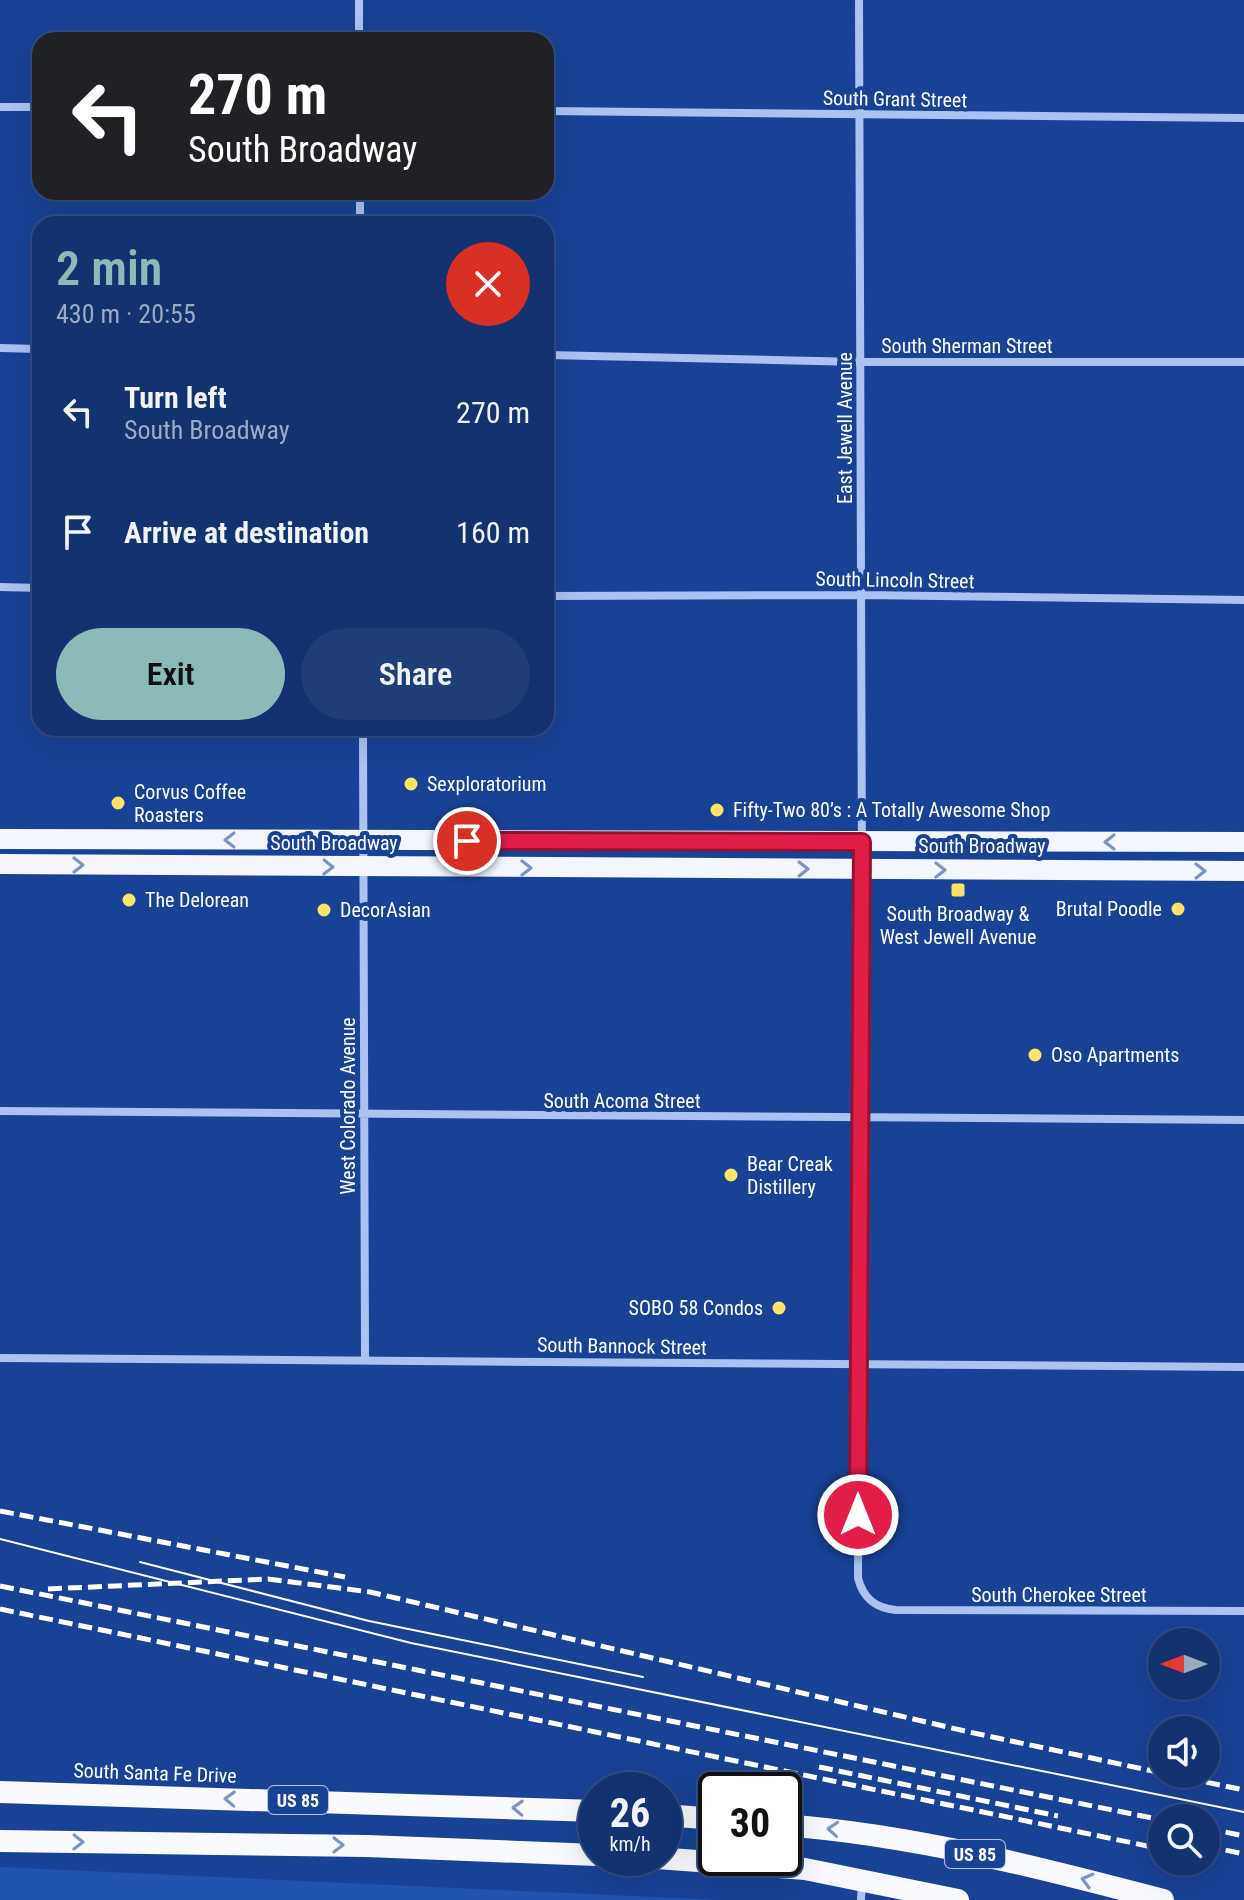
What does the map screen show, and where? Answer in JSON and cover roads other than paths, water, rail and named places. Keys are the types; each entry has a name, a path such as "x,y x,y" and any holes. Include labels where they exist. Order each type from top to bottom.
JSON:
{"highway":[{"name":"South Santa Fe Drive","path":"0,1792 578,1810"},
{"name":"US 85","path":"802,1826 864,1831 1033,1866 1163,1900"},
{"path":"0,1841 367,1846 578,1854"},
{"name":"US 85","path":"682,1860 805,1869 862,1890 958,1900"}],"main road":[{"name":"South Broadway","path":"0,839 364,854"},
{"name":"South Broadway","path":"862,856 1244,842"},
{"name":"South Broadway","path":"0,864 364,854 862,856 1244,871"}],"street":[{"path":"359,0 359,32"},
{"name":"East Jewell Avenue","path":"859,0 862,856 858,1578 861,1588 875,1605"},
{"path":"0,107 32,107"},
{"name":"South Grant Street","path":"554,111 1244,118"},
{"path":"0,348 32,349"},
{"name":"South Sherman Street","path":"554,355 860,362 1244,362"},
{"path":"0,587 32,588"},
{"name":"South Lincoln Street","path":"554,596 861,595 1244,600"},
{"name":"West Colorado Avenue","path":"363,736 365,1358"},
{"name":"South Acoma Street","path":"0,1111 1244,1120"},
{"name":"South Bannock Street","path":"0,1358 365,1358 859,1366 1244,1367"},
{"name":"South Cherokee Street","path":"875,1605 896,1610 1244,1611"}],"tram line":[{"path":"0,1539 411,1643 1244,1812"},
{"path":"140,1562 369,1621 643,1677"}],"railway":[{"path":"0,1511 345,1577"},
{"path":"48,1589 268,1579 370,1592 969,1732 1148,1770"},
{"path":"0,1586 1148,1817"},
{"path":"0,1609 1148,1846"},
{"path":"819,1767 1058,1816"},
{"path":"1220,1785 1244,1790"},
{"path":"1220,1831 1244,1836"},
{"path":"1220,1849 1244,1854"}],"place":[{"name":"Sexploratorium","path":"411,784"},
{"name":"Corvus Coffee Roasters","path":"118,803"},
{"name":"Fifty-Two 80’s : A Totally Awesome Shop","path":"717,810"},
{"name":"South Broadway & West Jewell Avenue","path":"958,890"},
{"name":"The Delorean","path":"129,900"},
{"name":"Brutal Poodle","path":"1178,909"},
{"name":"DecorAsian","path":"324,910"},
{"name":"Oso Apartments","path":"1035,1055"},
{"name":"Bear Creak Distillery","path":"731,1175"},
{"name":"SOBO 58 Condos","path":"779,1308"}]}
